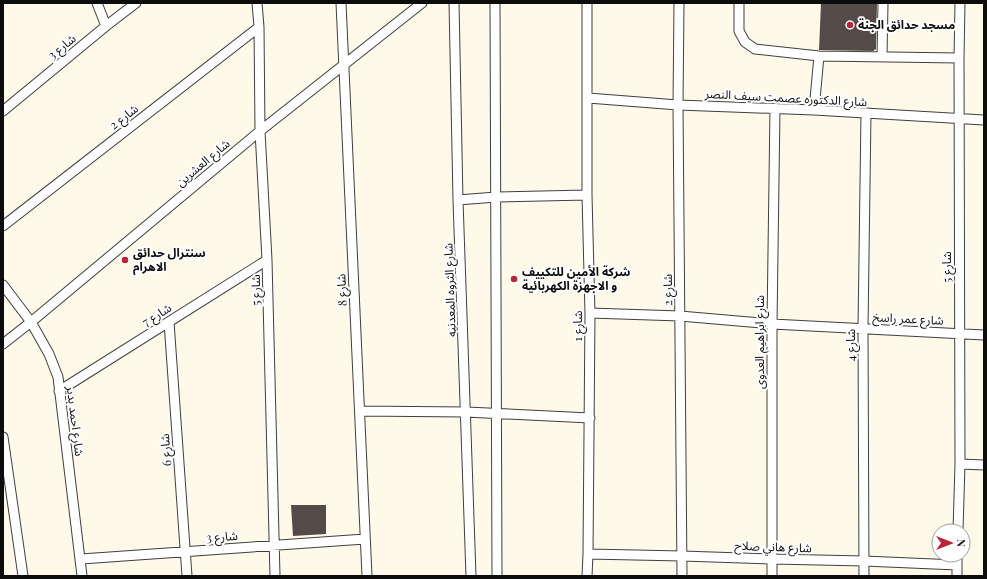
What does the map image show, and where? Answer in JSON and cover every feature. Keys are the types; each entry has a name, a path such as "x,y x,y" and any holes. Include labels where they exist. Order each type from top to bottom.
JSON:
{"street":[{"path":"97,3 106,26"},
{"name":"شارع 3","path":"3,111 136,3"},
{"name":"شارع 5","path":"257,3 259,27 260,131 267,260 273,546 275,576"},
{"name":"شارع 8","path":"341,3 367,576"},
{"name":"شارع العشرين","path":"3,344 260,131 422,3"},
{"name":"شارع الثروه المعدنيه","path":"454,3 458,200 471,576"},
{"path":"495,3 497,576"},
{"name":"شارع 1","path":"587,3 587,195 590,313 587,576"},
{"name":"شارع 2","path":"679,3 678,105 682,576"},
{"path":"739,3 739,31 745,42 754,49 819,56 959,58"},
{"path":"882,57 883,3"},
{"name":"شارع 5","path":"958,523 960,464 960,3"},
{"name":"شارع 2","path":"3,226 259,27"},
{"path":"814,110 819,56"},
{"name":"شارع الدكتوره عصمت سيف النصر","path":"588,98 678,105 775,108 984,120"},
{"name":"شارع ابراهيم العدوى","path":"772,576 772,324 775,108"},
{"name":"شارع 4","path":"864,576 863,328 866,113"},
{"path":"458,200 496,197 587,195"},
{"name":"شارع 7","path":"59,391 267,260"},
{"name":"شارع احمد بدير","path":"3,285 31,322 54,365 58,377 82,576"},
{"name":"شارع عمر راسخ","path":"590,313 680,316 772,324 984,335"},
{"name":"شارع 6","path":"169,322 188,576"},
{"path":"360,412 466,412 590,418"},
{"path":"3,437 23,576"},
{"path":"960,464 984,465"},
{"name":"شارع 3","path":"81,559 365,539"},
{"name":"شارع هاني صلاح","path":"588,554 864,561 957,565"},
{"path":"957,565 957,576"}],"building":[{"name":"مسجد حدائق الجنة","path":"821,3 877,3 876,49 873,51 819,50"},
{"path":"291,505 326,505 326,534 293,536"}],"place":[{"name":"مسجد حدائق الجنة","path":"850,25"},
{"name":"سنترال حدائق الاهرام","path":"125,260"},
{"name":"شركة الأمين للتكييف و الاجهزة الكهربائية","path":"514,279"}]}
